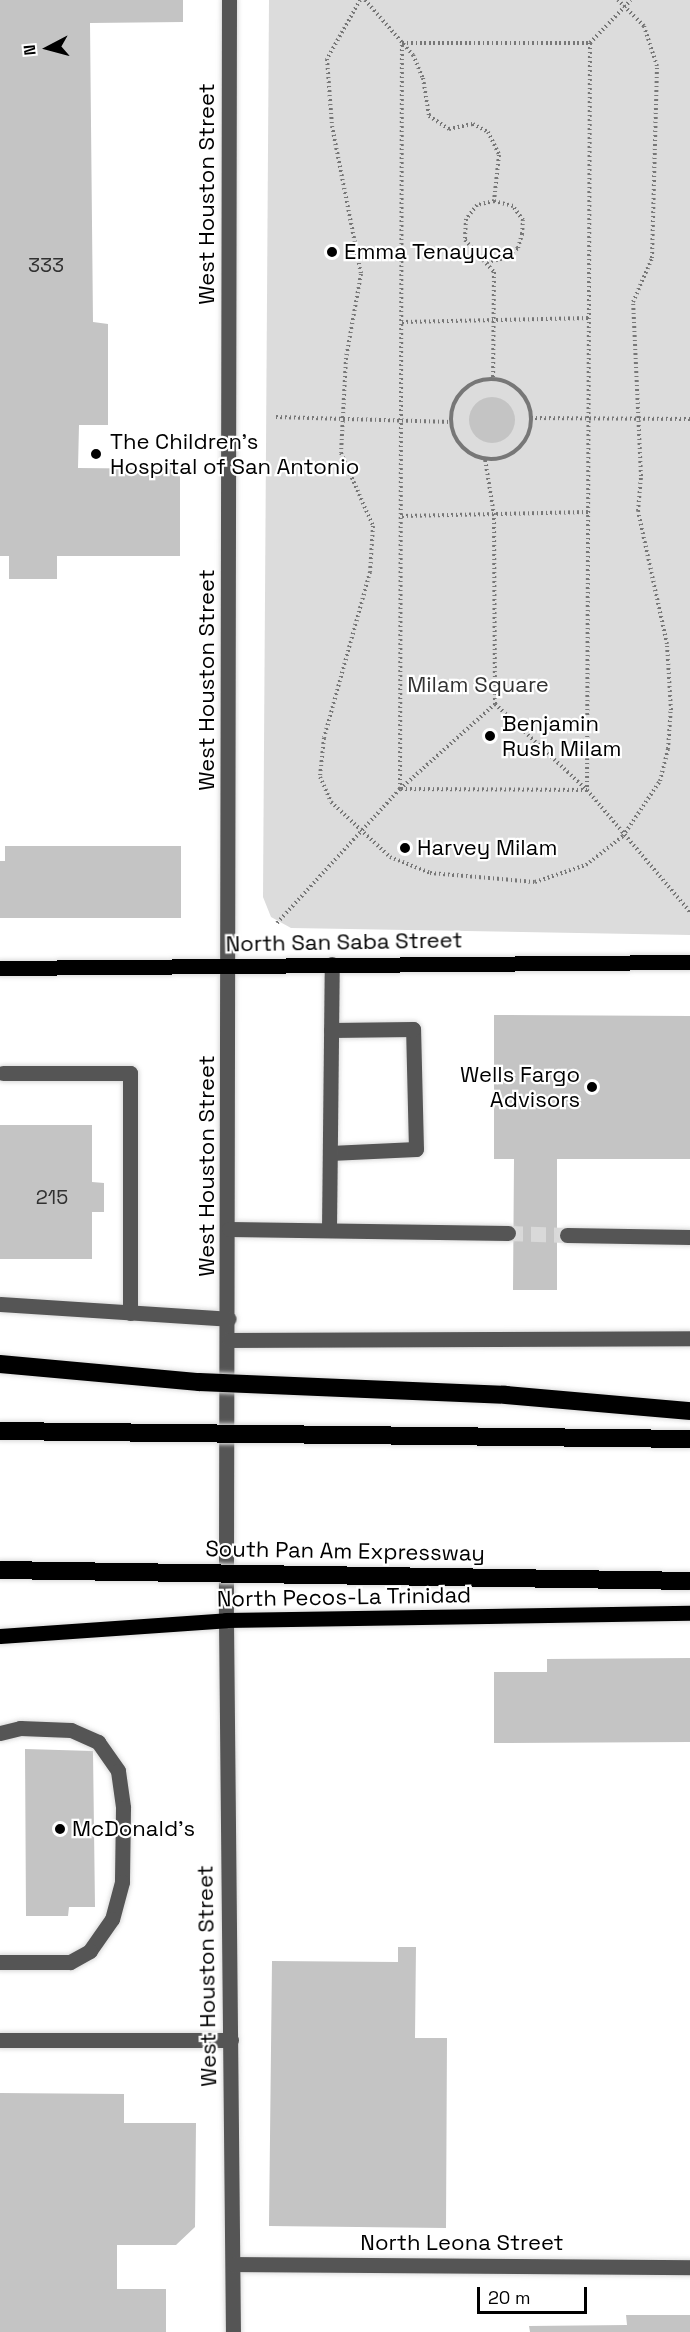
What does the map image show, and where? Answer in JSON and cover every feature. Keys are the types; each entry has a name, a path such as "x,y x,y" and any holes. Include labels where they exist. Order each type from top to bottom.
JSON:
{"highway":[{"path":"0,1364 199,1382 506,1395 690,1411"},
{"path":"0,1431 690,1439"},
{"name":"South Pan Am Expressway","path":"0,1570 690,1581"}],"main road":[{"name":"North San Saba Street","path":"0,968 690,962"},
{"name":"North Pecos-La Trinidad","path":"0,1636 226,1620 690,1613"}],"street":[{"name":"West Houston Street","path":"229,0 231,967 226,1620 232,2332"},
{"path":"329,1230 332,964"},
{"path":"330,1153 416,1149 413,1029 331,1030"},
{"path":"3,1073 130,1073 130,1313"},
{"path":"229,1229 508,1233"},
{"path":"567,1235 690,1237"},
{"path":"0,1304 229,1319"},
{"path":"229,1340 690,1338"},
{"path":"0,1733 20,1728 71,1730 98,1742 118,1771 123,1808 122,1882 112,1919 90,1951 70,1962 0,1962"},
{"path":"0,2040 231,2040"},
{"name":"North Leona Street","path":"233,2264 690,2266"}],"path":[{"path":"360,0 327,59 332,126 361,274 340,419 341,453 373,526 370,572 324,738 320,777 331,802 359,832 390,857 430,873 535,882 586,865 623,836 660,781 671,710 667,644 638,512 640,476 635,416 633,302 652,258 657,66 645,26 618,0"},
{"path":"365,0 402,43 423,78 429,116 449,129 473,124 488,132 499,155 494,201"},
{"path":"587,790 590,43 631,0"},
{"path":"402,43 590,43"},
{"path":"400,789 402,43"},
{"path":"487,262 506,258 518,248 523,220 513,206 494,201 477,205 466,219 465,240 494,272 493,380"},
{"path":"402,322 590,318"},
{"path":"493,380 516,388 531,418 522,446 499,459 485,459 460,444 452,422 461,394 471,384 493,380"},
{"path":"531,418 635,416 690,418"},
{"path":"276,417 452,422"},
{"path":"485,459 494,515 495,704 587,790 623,836 690,912"},
{"path":"402,516 588,512"},
{"path":"278,923 400,789 495,704"},
{"path":"400,789 587,790"}],"green space":[{"name":"Milam Square","path":"269,0 690,0 690,935 291,928 271,917 263,897"}],"building":[{"path":"0,0 183,0 183,22 90,23 93,322 108,324 108,425 79,425 78,468 180,469 180,556 57,556 57,579 9,579 9,556 0,556"},
{"path":"492,397 508,404 515,420 508,436 492,443 476,436 469,420 476,404"},
{"path":"5,846 181,846 181,918 0,918 0,861 5,861"},
{"name":"Wells Fargo Advisors","path":"494,1015 690,1016 690,1159 557,1159 557,1290 513,1290 514,1159 494,1159"},
{"path":"0,1125 92,1125 92,1182 104,1183 104,1212 92,1212 92,1259 0,1259"},
{"path":"690,1658 690,1742 494,1743 494,1672 547,1672 547,1659"},
{"name":"McDonald's","path":"25,1749 93,1751 95,1907 69,1907 68,1916 26,1916"},
{"path":"398,1947 416,1947 415,2038 447,2038 446,2228 269,2226 272,1961 398,1962"},
{"path":"0,2093 124,2094 124,2123 196,2123 195,2227 176,2245 117,2245 117,2289 166,2289 166,2332 0,2332"},
{"path":"626,2315 690,2315 690,2332 530,2332 529,2326 627,2325"}],"tunnel":[{"path":"508,1233 567,1235"}],"place":[{"name":"Emma Tenayuca","path":"332,252"},
{"name":"The Children's Hospital of San Antonio","path":"96,454"},
{"name":"Benjamin Rush Milam","path":"490,736"},
{"name":"Harvey Milam","path":"405,848"},
{"name":"Wells Fargo Advisors","path":"592,1087"},
{"name":"McDonald's","path":"60,1829"}]}
